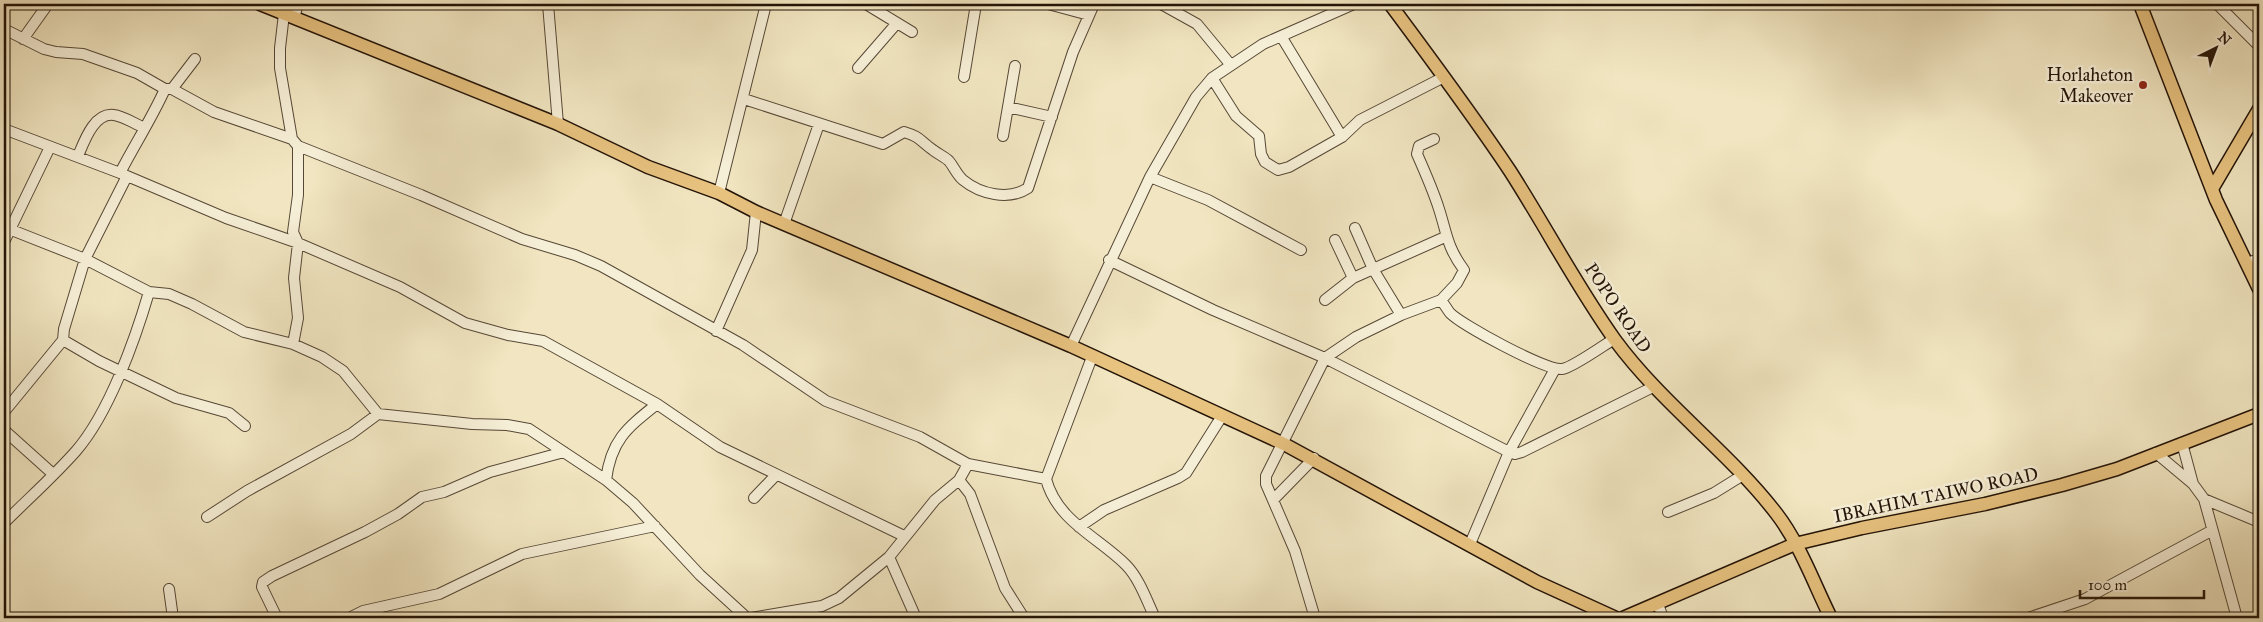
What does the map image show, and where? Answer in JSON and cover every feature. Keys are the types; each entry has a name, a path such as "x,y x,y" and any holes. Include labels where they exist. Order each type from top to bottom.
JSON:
{"main road":[{"path":"260,4 558,124 648,167 720,193 756,212 1070,346 1314,458 1560,593 1616,618"},
{"name":"POPO ROAD","path":"1390,4 1444,77 1510,172 1614,338 1653,386 1742,475 1778,515 1795,544 1831,618"},
{"path":"2140,4 2212,189 2259,289"},
{"path":"2212,189 2259,109"},
{"name":"IBRAHIM TAIWO ROAD","path":"1623,618 1795,544 2062,486 2117,469 2259,414"}],"street":[{"path":"23,39 48,4"},
{"path":"293,344 298,318 294,278 298,243 294,232 298,195 295,143 280,68 280,48 289,16 298,4"},
{"path":"548,4 558,124"},
{"path":"720,193 766,4"},
{"path":"866,4 912,32"},
{"path":"964,77 976,4"},
{"path":"1048,4 1089,15"},
{"path":"744,98 883,144 904,132 922,138 931,149 948,160 961,178 973,187 989,192 1012,195 1028,188 1073,52 1094,4"},
{"path":"1162,4 1197,24 1230,64"},
{"path":"1070,346 1109,260 1150,177 1196,97 1212,78 1230,64 1281,36 1354,4"},
{"path":"2218,4 2259,46"},
{"path":"858,68 897,23"},
{"path":"4,29 50,51 82,54 137,73 214,112 295,143 522,239 575,255 601,266 743,345 826,401 920,436 968,464 1046,479"},
{"path":"1281,36 1342,137"},
{"path":"4,412 63,340 64,329 85,259 143,127 151,120 169,89 195,59"},
{"path":"1004,136 1015,66"},
{"path":"1212,78 1236,116 1259,136 1261,154 1265,162 1278,170 1289,168 1342,137 1360,120 1444,77"},
{"path":"1008,107 1052,117"},
{"path":"78,156 92,126 103,117 114,115 143,127"},
{"path":"784,224 819,124"},
{"path":"4,129 123,174 226,218 298,243 400,287 465,323 508,335 543,341 657,404 720,447 904,536"},
{"path":"1315,618 1295,550 1266,484 1266,476 1284,444 1325,358 1356,337 1401,315 1441,300 1456,283 1464,270 1455,258 1445,237 1438,205 1417,154 1419,146 1434,139"},
{"path":"4,242 7,229 50,147"},
{"path":"1150,177 1208,200 1301,250"},
{"path":"716,331 752,250 756,212"},
{"path":"1355,228 1373,269 1401,315"},
{"path":"7,229 85,259 149,292 169,294 184,300 252,335 293,344 322,357 343,371 358,386 378,414"},
{"path":"1325,300 1353,278 1445,237"},
{"path":"1335,240 1353,278"},
{"path":"2248,267 2254,260 2259,259"},
{"path":"1109,260 1213,310 1325,358 1515,454 1653,386"},
{"path":"4,523 77,450 90,432 128,357 149,292"},
{"path":"1441,300 1450,313 1469,326 1538,363 1555,368 1565,368 1614,338"},
{"path":"63,340 120,371 176,398 229,413 245,426"},
{"path":"1092,357 1046,479 1049,491 1059,506 1079,526 1126,565 1142,591 1155,618"},
{"path":"1470,544 1509,452 1555,368"},
{"path":"606,480 608,463 616,442 627,428 657,404"},
{"path":"207,517 247,491 351,434 378,414 472,424 507,425 529,429 606,480 633,503 700,575 747,618"},
{"path":"1079,526 1104,510 1178,478 1186,472 1222,416"},
{"path":"4,430 54,474"},
{"path":"2182,443 2193,484"},
{"path":"277,618 262,587 263,582 272,576 365,532 422,497 444,492 490,472 564,452"},
{"path":"2156,453 2193,484 2204,499 2211,531 2237,618"},
{"path":"1274,499 1314,458"},
{"path":"751,618 822,606 839,598 890,557 904,536 935,500 959,480 968,464"},
{"path":"754,498 776,475"},
{"path":"1668,512 1714,493 1742,475"},
{"path":"959,480 970,494 1005,588 1024,618"},
{"path":"2204,499 2259,522"},
{"path":"349,618 362,611 439,594 522,554 655,526"},
{"path":"2028,618 2085,600 2211,531"},
{"path":"890,557 916,618"},
{"path":"169,590 173,618"},
{"path":"1658,604 1663,618"}],"place":[{"name":"Horlaheton Makeover","path":"2143,85"}]}
